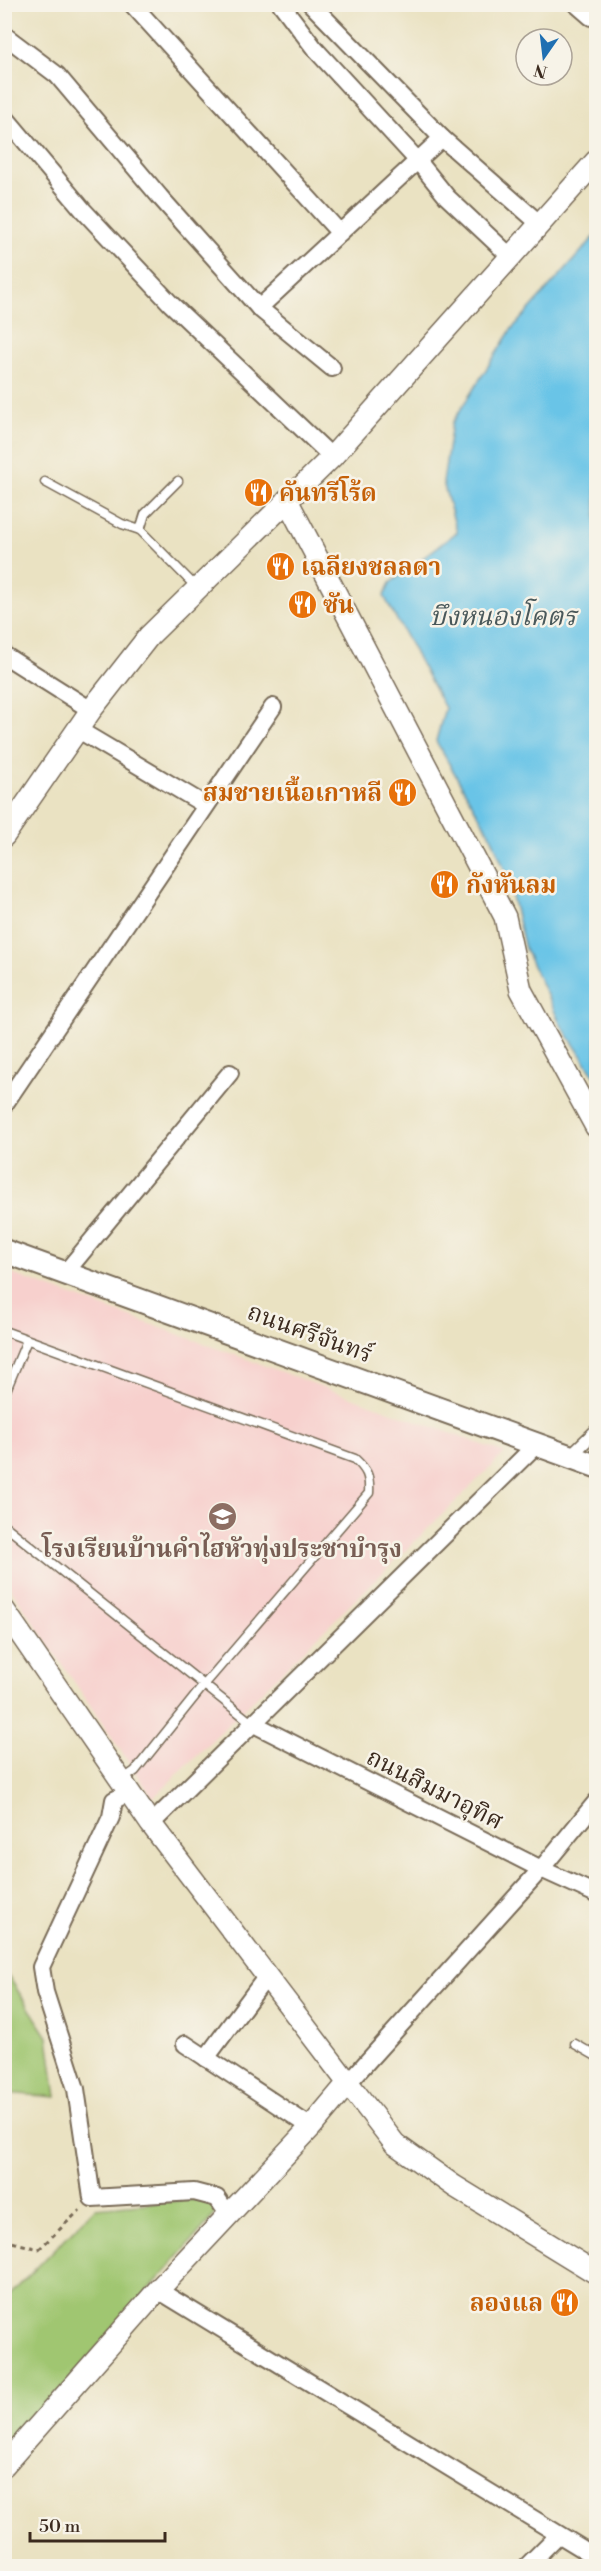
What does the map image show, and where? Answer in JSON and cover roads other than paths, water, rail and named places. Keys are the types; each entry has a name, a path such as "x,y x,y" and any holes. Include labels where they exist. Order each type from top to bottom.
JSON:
{"main road":[{"name":"ถนนศรีจันทร์","path":"4,1251 597,1466"}],"street":[{"path":"132,4 339,232"},
{"path":"282,4 315,49 418,161 447,197 512,258"},
{"path":"310,4 338,36 442,138 541,225"},
{"path":"576,4 591,17"},
{"path":"4,35 57,75 160,197 259,308 332,368"},
{"path":"4,116 83,210 171,304 332,457"},
{"path":"259,308 442,138"},
{"path":"4,836 11,815 149,636 332,457 597,161"},
{"path":"287,500 505,917 521,990 597,1127"},
{"path":"4,655 91,710"},
{"path":"4,1105 273,707"},
{"path":"77,729 205,805"},
{"path":"65,1273 230,1073"},
{"path":"570,1456 597,1431"},
{"path":"151,1824 537,1444"},
{"path":"4,1610 151,1824 394,2144 454,2186 597,2273"},
{"name":"ถนนสิมมาอุทิศ","path":"254,1724 540,1869 597,1894"},
{"path":"125,1787 114,1800 111,1817 41,1967 45,1992 76,2089 92,2198 194,2192 217,2198 228,2214"},
{"path":"4,2465 158,2290 311,2127 597,1802"},
{"path":"207,2058 267,1977"},
{"path":"185,2044 311,2127"},
{"path":"158,2290 597,2557"},
{"path":"527,2566 558,2535"}],"lane":[{"path":"140,530 145,514 178,481"},
{"path":"45,482 122,524 140,530 198,588"},
{"path":"4,1331 355,1460 366,1470 370,1479 369,1493 204,1685 135,1771 125,1787"},
{"path":"4,1395 27,1340"},
{"path":"4,1525 254,1724"},
{"path":"575,2044 597,2056"}],"water":[{"name":"บึงหนองโคตร","path":"596,235 596,1078 561,1025 525,949 507,876 492,838 436,741 445,708 384,596 390,583 457,532 443,482 452,423 511,330"}],"place":[{"name":"คันทรีโร้ด","path":"258,493"},
{"name":"เฉลียงชลลดา","path":"280,567"},
{"name":"ซัน","path":"302,605"},
{"name":"สมชายเนื้อเกาหลี","path":"403,793"},
{"name":"กังหันลม","path":"445,885"},
{"name":"โรงเรียนบ้านคำไฮหัวทุ่งประชาบำรุง","path":"222,1516"},
{"name":"ลองแล","path":"564,2303"}]}
